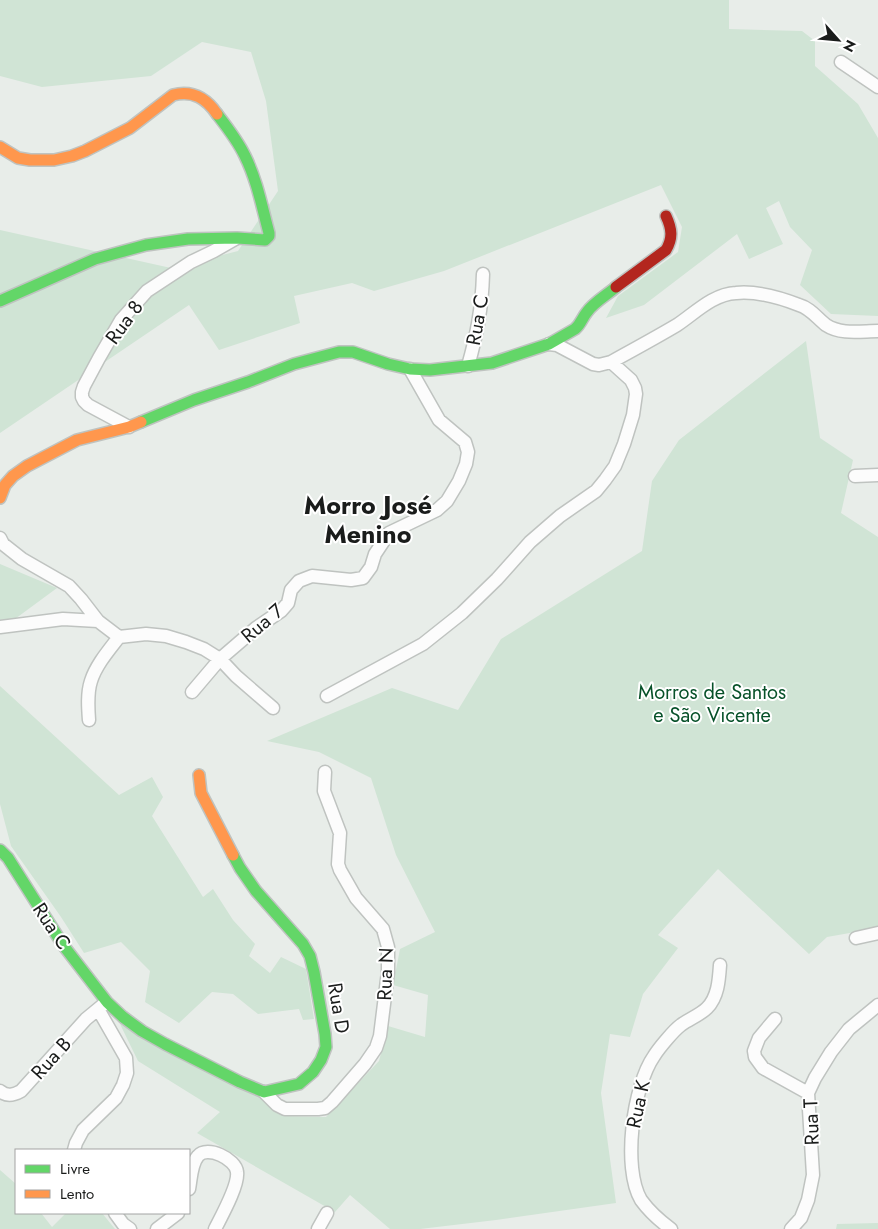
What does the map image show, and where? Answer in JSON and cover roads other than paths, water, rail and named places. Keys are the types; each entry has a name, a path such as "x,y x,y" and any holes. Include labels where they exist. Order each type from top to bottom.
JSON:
{"street":[{"path":"841,62 878,87"},
{"path":"0,147 18,158 30,160 54,160 72,156 86,151 130,128 173,95 196,95 210,104 245,155 256,184 270,234 265,240 237,238 172,241 146,245 95,259 0,301"},
{"path":"0,498 4,485 12,476 77,440 129,427 194,400 294,364 339,352 353,352 388,364 410,369 430,370 492,363 549,344 579,326 594,304 666,250 672,235 666,216"},
{"name":"Rua 8","path":"129,427 88,405 82,397 84,386 99,358 121,320 146,291 191,262 237,238"},
{"name":"Rua C","path":"468,366 481,313 483,274"},
{"path":"549,344 557,345 593,364 599,365 611,362 677,324 718,297 736,292 764,294 796,303 803,306 828,326 837,330 845,332 878,331"},
{"path":"327,696 423,644 462,613 498,578 530,542 560,516 596,491 615,466 634,415 636,388 631,380 611,362"},
{"name":"Rua 7","path":"192,692 220,659 256,628 282,611 288,603 291,590 299,582 312,576 351,580 363,578 371,567 375,554 389,533 437,510 447,501 459,481 466,464 468,448 461,437 439,420 410,369"},
{"path":"855,476 878,475"},
{"path":"0,538 3,544 22,559 69,586 98,621 118,637 146,634 166,636 204,649 220,659 236,676 273,708"},
{"path":"0,627 63,619 98,621"},
{"path":"89,720 88,696 91,680 118,637"},
{"name":"Rua N","path":"264,1092 276,1105 285,1109 325,1108 366,1064 376,1048 380,1036 388,972 388,947 383,930 356,898 340,870 338,864 340,833 324,791 325,772"},
{"name":"Rua D","path":"199,776 201,793 240,868 256,891 303,944 310,956 314,972 325,1034 326,1047 321,1060 313,1072 299,1084 264,1092"},
{"name":"Rua C","path":"0,850 8,858 102,1005"},
{"path":"856,938 878,933"},
{"name":"Rua K","path":"671,1229 658,1219 641,1199 632,1174 631,1140 637,1096 644,1072 654,1056 680,1026 707,1008 714,998 719,984 720,965"},
{"path":"102,1005 142,1031 240,1082 264,1092"},
{"path":"74,1149 83,1130 116,1098 123,1086 127,1073 126,1058 102,1005"},
{"name":"Rua B","path":"0,1091 7,1095 14,1095 21,1091 86,1019 102,1005"},
{"name":"Rua T","path":"791,1229 801,1218 808,1200 813,1175 808,1093 831,1052 849,1029 878,1005"},
{"path":"775,1019 758,1038 754,1051 755,1058 763,1068 808,1093"},
{"path":"190,1184 194,1163 198,1155 204,1152 212,1152 228,1159 234,1164 237,1170 237,1178 215,1229"},
{"path":"318,1229 327,1213"},
{"path":"115,1214 130,1229"},
{"path":"157,1229 177,1214"}],"district":[{"name":"Morro José Menino","path":"368,520"}],"park label":[{"name":"Morros de Santos e São Vicente","path":"712,704"}]}
